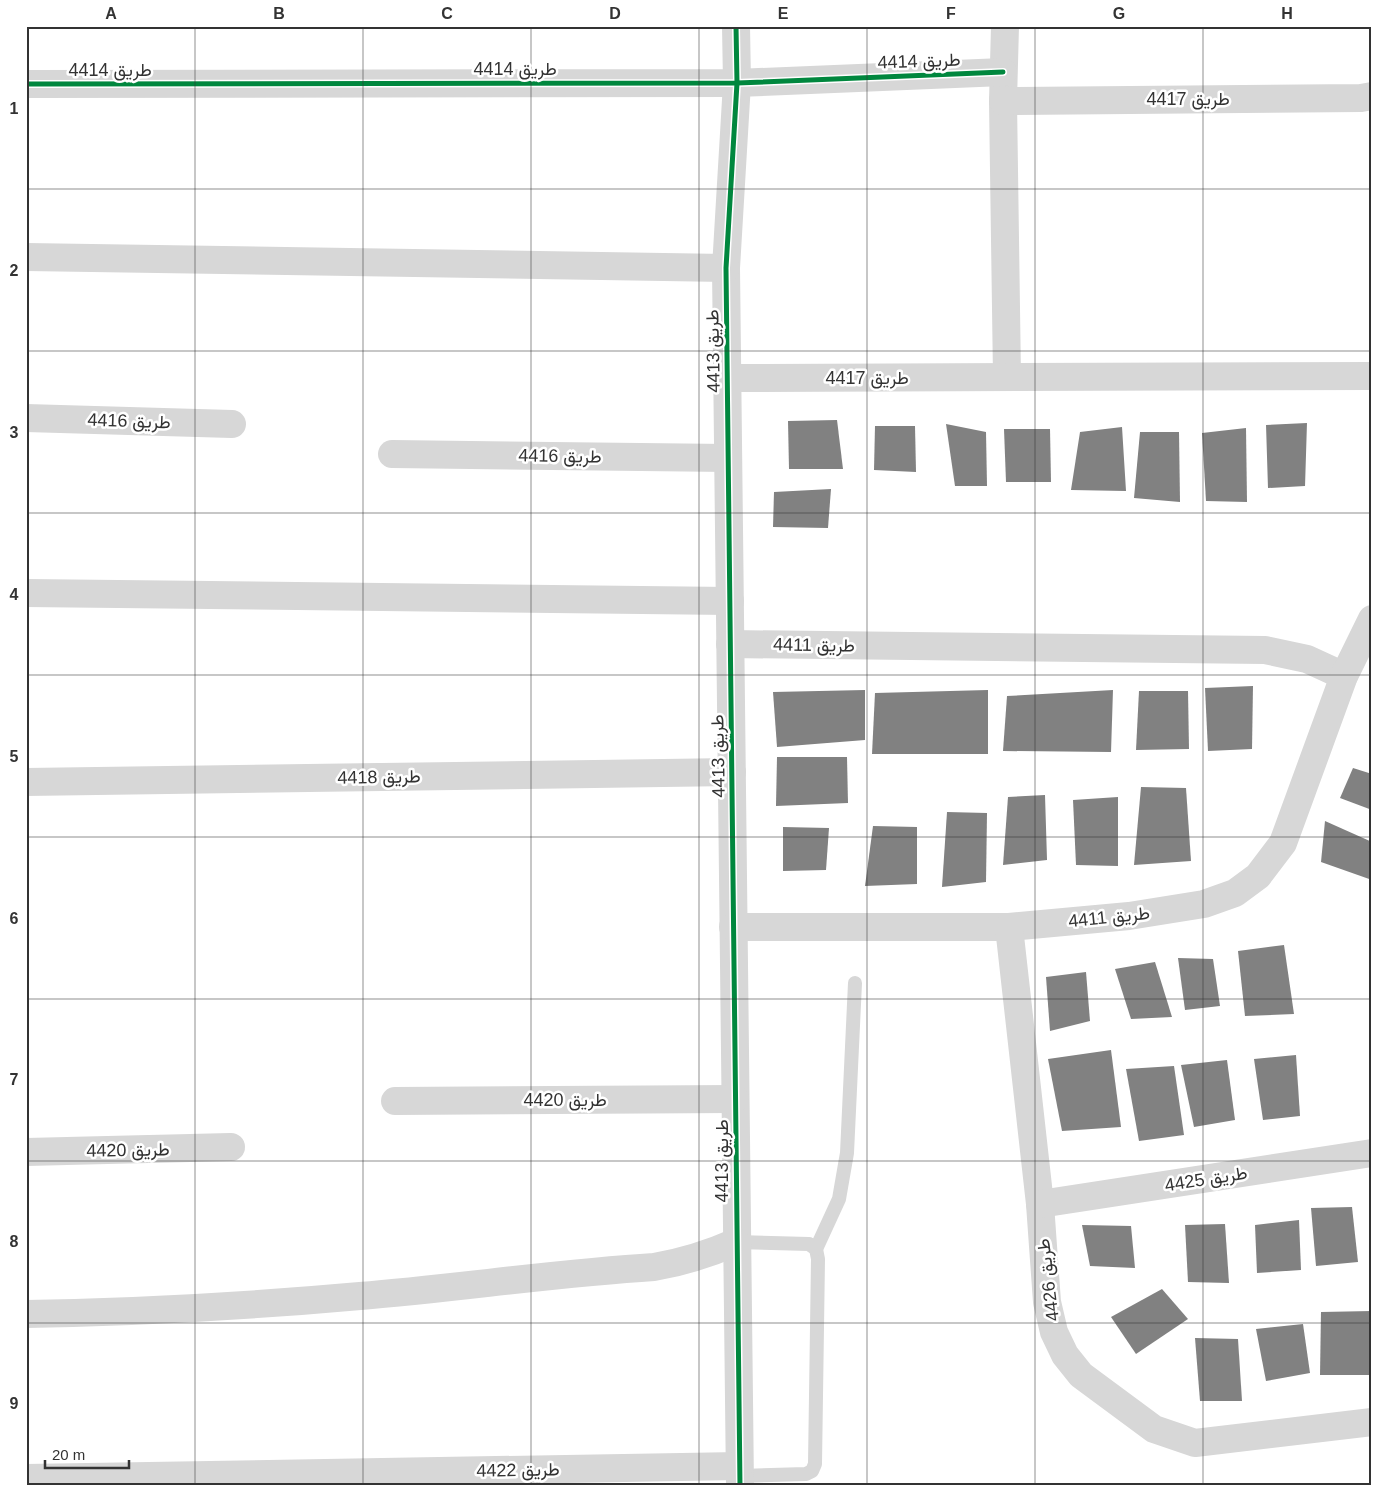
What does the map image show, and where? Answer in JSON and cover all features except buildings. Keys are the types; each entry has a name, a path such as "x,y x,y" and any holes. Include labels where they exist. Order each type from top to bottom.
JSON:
{"street":[{"name":"طريق 4413","path":"736,26 736,83 726,268 739,1476"},
{"path":"1005,26 1003,100 1007,377"},
{"name":"طريق 4414","path":"26,84 736,83 1003,72"},
{"name":"طريق 4417","path":"1003,100 1361,98 1372,96"},
{"path":"26,256 726,268"},
{"name":"طريق 4417","path":"727,378 1372,376"},
{"name":"طريق 4416","path":"26,418 232,424"},
{"name":"طريق 4416","path":"392,454 728,458"},
{"path":"26,594 730,602"},
{"name":"طريق 4411","path":"733,926 1009,927 1129,916 1204,904 1235,893 1258,876 1283,843 1344,676 1372,619"},
{"name":"طريق 4411","path":"730,644 1265,650 1307,659 1344,676"},
{"name":"طريق 4418","path":"26,782 732,772"},
{"name":"طريق 4426","path":"1009,927 1040,1204 1047,1302 1054,1332 1065,1355 1081,1374 1154,1429 1196,1443 1372,1422"},
{"name":"طريق 4420","path":"395,1101 735,1099"},
{"name":"طريق 4420","path":"26,1152 231,1147"},
{"name":"طريق 4425","path":"1040,1204 1372,1153"},
{"path":"26,1314 229,1307 654,1267 682,1262 709,1254 736,1242"},
{"name":"طريق 4422","path":"26,1478 739,1476"}],"lane":[{"path":"739,1476 806,1474 812,1471 815,1464 818,1259 816,1249 838,1199 847,1152 855,983"},
{"path":"736,1242 809,1244 816,1249"}],"cycle path":[{"path":"736,26 737,83 726,268 740,1486"},
{"path":"26,84 737,83 1003,72"}]}
